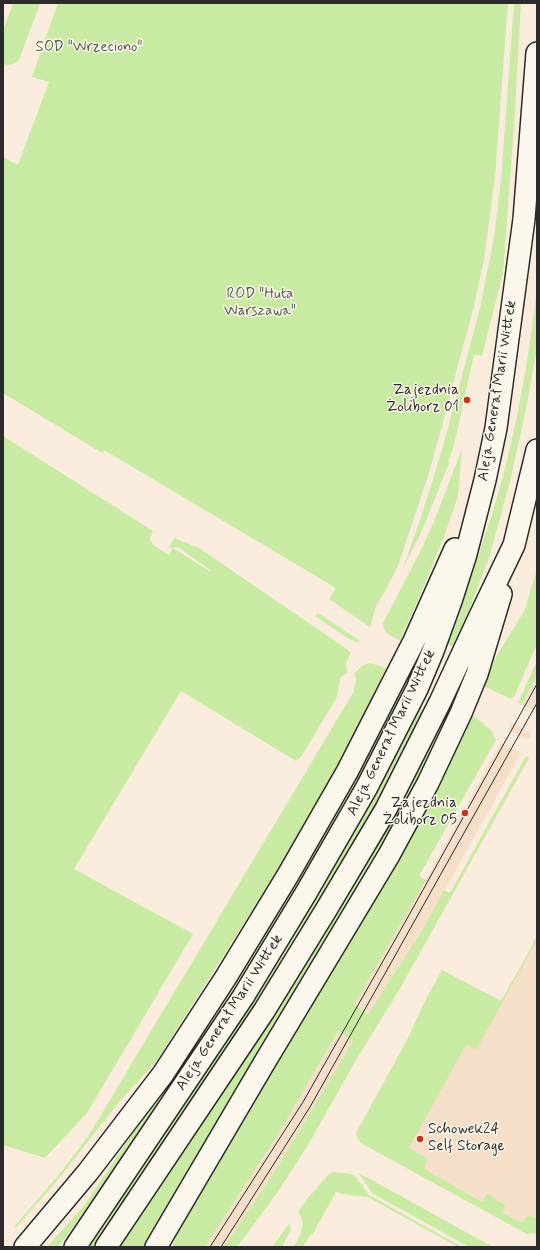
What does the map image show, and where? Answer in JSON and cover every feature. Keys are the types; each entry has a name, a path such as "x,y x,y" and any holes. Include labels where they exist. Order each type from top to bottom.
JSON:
{"main road":[{"name":"Aleja Generał Marii Wittek","path":"77,1244 255,977 306,893 367,787 417,689 433,651 466,554 485,480 496,428 524,219 537,53"},
{"name":"Aleja Generał Marii Wittek","path":"106,1247 264,1011 386,809 440,702 514,546 537,450"},
{"path":"25,1247 88,1172 163,1074 226,977 288,875 347,772 414,641 485,480"},
{"path":"156,1247 389,855 428,783 461,713 477,674 514,546"}],"shaded area":[{"path":"537,675 537,711 519,704 523,703"},
{"path":"512,722 532,734 528,740 508,729"},
{"path":"501,743 521,753 423,929 368,1014 353,1005 426,880"},
{"path":"537,935 537,1235 373,1148 445,972 501,1001"},
{"path":"338,1031 353,1041 276,1169 224,1247 205,1247 281,1130"}],"green space":[{"path":"13,3 40,3 19,60 15,63 5,65 3,64 3,31"},
{"name":"ROD \"Huta Warszawa\"","path":"58,3 508,3 495,177 484,260 474,306 430,470 398,566 376,606 370,627 329,599 336,588 104,450 102,453 3,393 3,157 18,165 49,82 32,77"},
{"path":"514,3 521,3 514,127 503,273 482,356 474,354 449,463 421,533 398,578 421,517 442,450 480,308 494,237 501,180"},
{"path":"537,287 537,347 526,409 510,482 489,558 455,647 447,644 485,537 510,449 524,380"},
{"path":"3,436 153,531 150,538 153,545 169,555 173,548 169,548 174,538 199,548 351,652 346,663 347,673 341,677 336,699 302,755 296,761 181,691 74,869 193,934 87,1113 45,1158 3,1145","holes":["178,547 210,570 211,572 173,548"]},
{"path":"462,449 458,496 444,537 400,640 391,636 384,630 383,623 433,524"},
{"path":"537,568 537,644 514,697 509,698 481,685 496,657 525,610"},
{"path":"318,613 360,641 357,642 349,639 315,616"},
{"path":"537,661 537,675 523,703 518,703"},
{"path":"370,663 386,668 338,766 282,863 156,1062 119,1102 61,1176 16,1228 15,1226 62,1171 89,1135 353,693 356,680 354,674 363,665"},
{"path":"396,696 402,699 360,778 293,895 217,1019 101,1189 58,1247 47,1247 84,1206 182,1063"},
{"path":"419,708 426,711 396,771 343,863 275,975 204,1085 93,1247 86,1247 394,757"},
{"path":"470,713 491,730 496,740 419,876 426,880 354,1005 368,1014 423,929 444,890 450,893 526,756 529,758 398,992 356,1060 308,1145 279,1190 237,1247 224,1247 276,1169 353,1041 338,1031 281,1130 205,1247 172,1247 188,1209"},
{"path":"443,721 447,722 424,770 380,850 231,1098 145,1247 120,1247 269,1023 373,847"},
{"path":"537,935 537,940 477,1048 475,1049 466,1045 409,1148 428,1159 424,1169 482,1202 488,1194 505,1205 503,1213 522,1223 528,1215 536,1218 537,1235 533,1233 527,1234 366,1146 359,1141 356,1133 406,1042 426,999 442,970 501,1001"},
{"path":"330,1173 351,1174 357,1178 369,1195 462,1247 458,1247 368,1197 336,1192 312,1235 311,1234 303,1247 294,1247 302,1230 301,1216 298,1212 308,1198"},
{"path":"359,1173 493,1247 469,1247 372,1193"},
{"path":"289,1224 291,1229 282,1247 272,1247"}],"tram line":[{"path":"210,1247 303,1102 408,917 537,684"},
{"path":"221,1247 310,1107 537,703"}],"place":[{"name":"Zajezdnia Żoliborz 01","path":"467,400"},
{"name":"Zajezdnia Żoliborz 05","path":"465,813"},
{"name":"Schowek24 Self Storage","path":"420,1139"}],"park label":[{"name":"SOD \"Wrzeciono\"","path":"89,48"}]}
